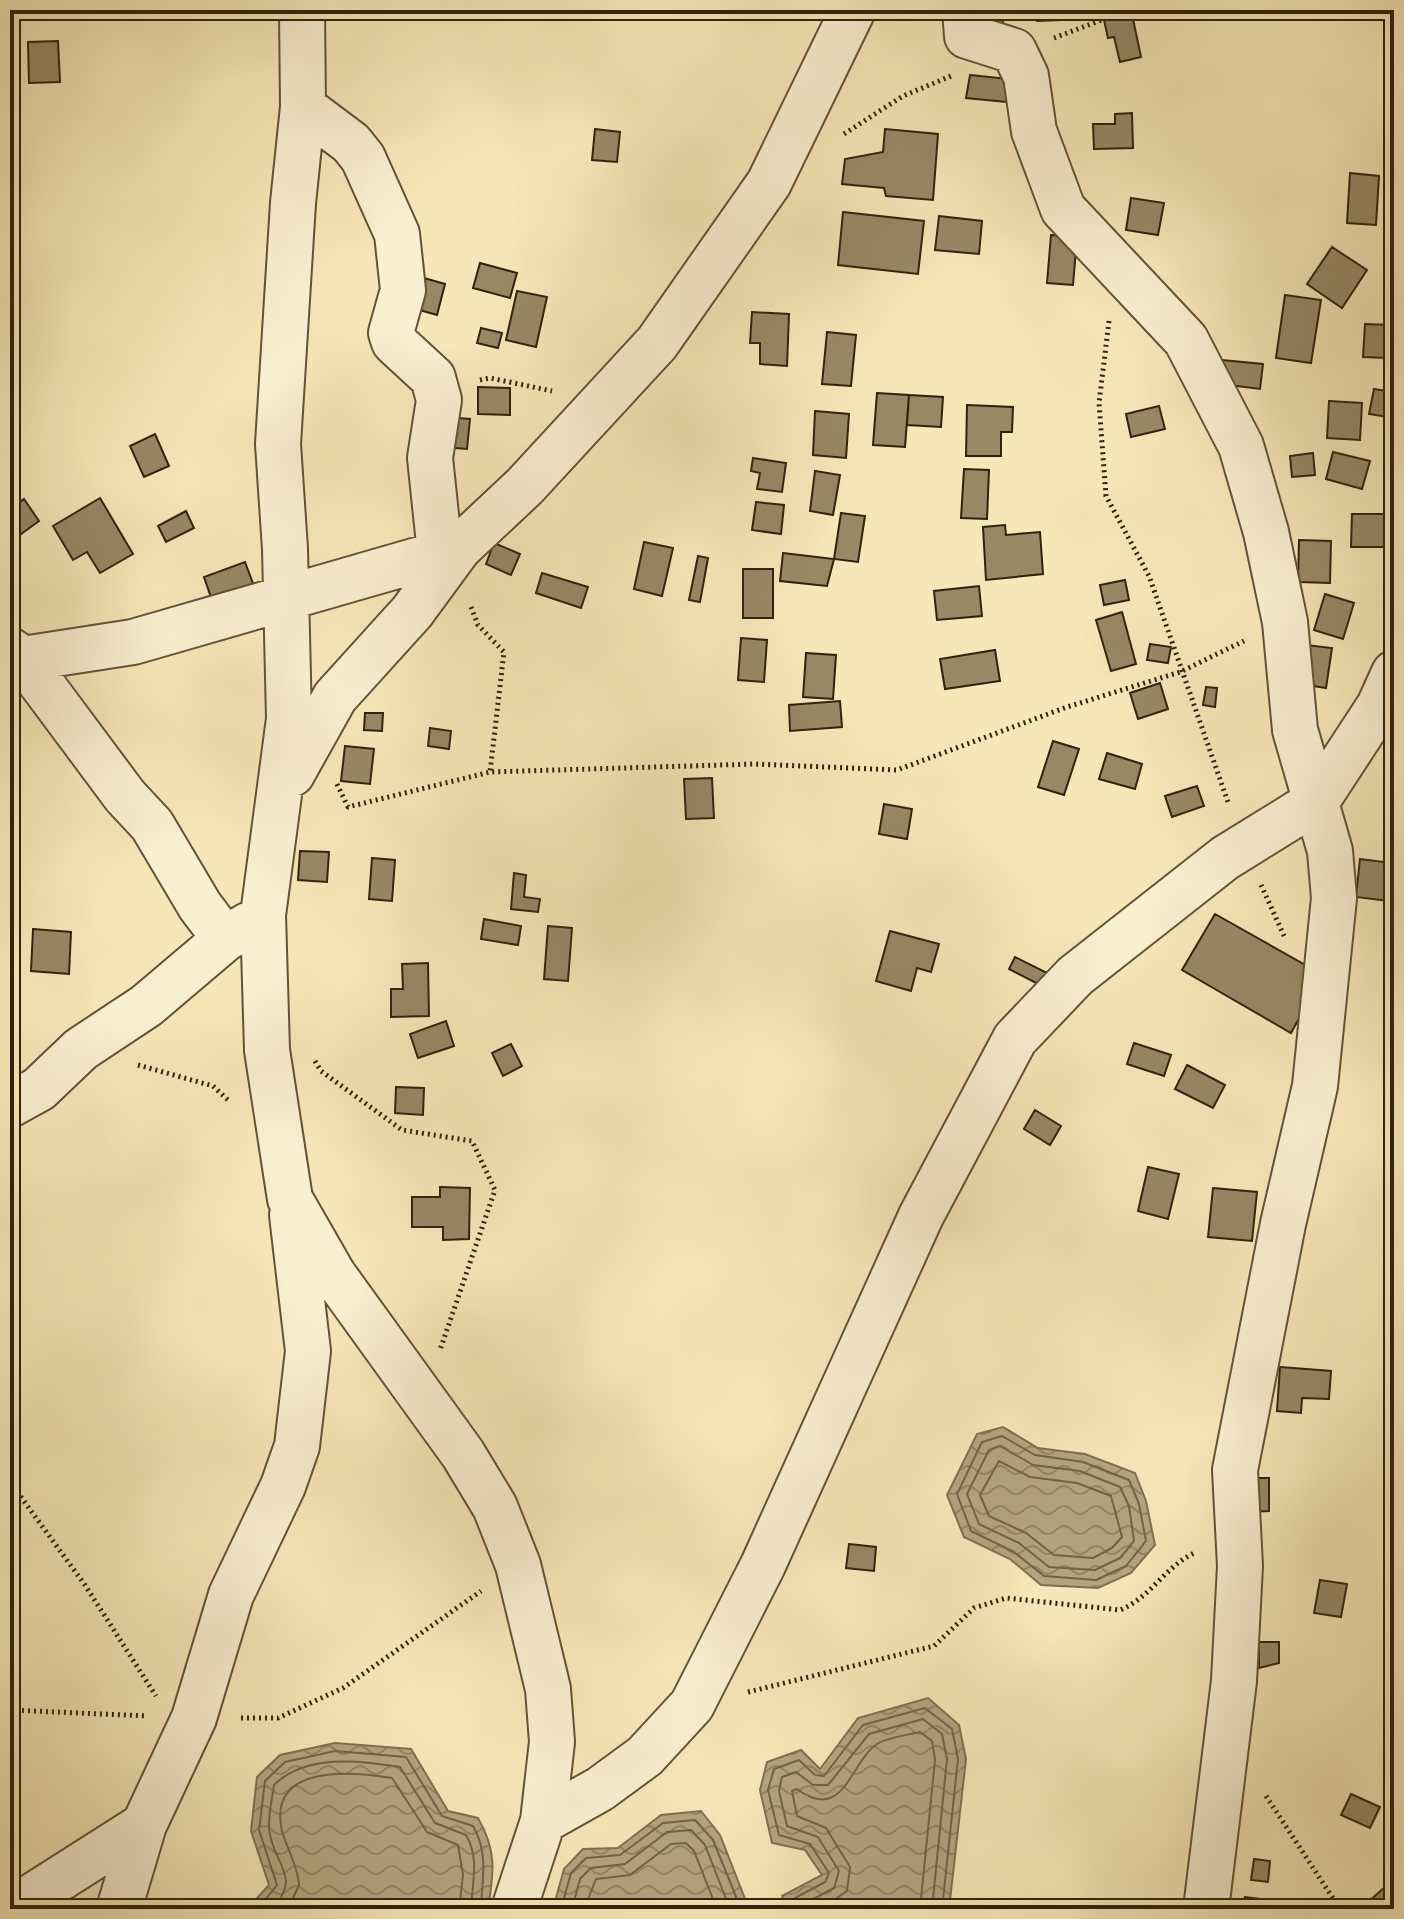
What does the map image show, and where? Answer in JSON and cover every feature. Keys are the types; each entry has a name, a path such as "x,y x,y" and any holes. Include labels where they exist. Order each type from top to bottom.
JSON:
{"street":[{"path":"281,793 335,697 412,612 450,550 525,486 657,343 769,183 853,10"},
{"path":"965,10 967,36 1014,51 1026,76 1034,131 1063,209 1186,340 1241,446 1266,532 1285,622 1295,730 1330,851 1333,882 1330,957 1315,1086 1283,1224 1235,1470 1240,1566 1227,1742 1206,1909"},
{"path":"119,1909 144,1825 182,1718 231,1595 283,1486 297,1446 308,1351 290,1199 267,1050 263,915 289,719 278,444 293,203 303,107 299,17"},
{"path":"303,107 351,143 373,174 397,234 403,290 391,333 394,342 424,365 436,387 439,400 430,469 450,550"},
{"path":"17,655 99,650 286,600 450,550"},
{"path":"17,655 125,796 152,825 200,906 225,939"},
{"path":"543,1821 600,1789 645,1756 692,1705 763,1565 921,1216 1015,1039 1075,976 1245,847 1317,801 1379,706 1394,673"},
{"path":"10,1105 39,1089 81,1049 146,1006 225,939 263,915"},
{"path":"290,1199 333,1274 463,1454 495,1507 518,1565 548,1689 552,1742 543,1821 514,1909"},
{"path":"12,1909 144,1825"}],"path":[{"path":"836,139 903,96 1014,51 1128,10"},
{"path":"1110,315 1099,403 1106,496 1149,576 1180,672 1245,847 1289,948"},
{"path":"436,387 490,378 604,400"},
{"path":"450,550 473,616 504,652 490,772"},
{"path":"313,733 348,807 490,772 755,764 897,770 1067,707 1180,672 1285,622"},
{"path":"81,1049 213,1086 233,1105"},
{"path":"310,1053 321,1071 402,1130 472,1141 495,1190 423,1397"},
{"path":"10,1482 182,1718"},
{"path":"692,1705 934,1646 974,1608 1006,1598 1120,1610 1137,1603 1184,1558 1237,1533"},
{"path":"10,1710 182,1718 278,1718 343,1688 518,1565"},
{"path":"1227,1742 1334,1895 1340,1909"}],"water":[{"path":"1003,1427 1038,1448 1085,1454 1135,1473 1146,1501 1155,1545 1131,1573 1098,1588 1041,1585 1010,1559 964,1537 947,1495 977,1434"},
{"path":"928,1698 959,1725 966,1759 949,1909 788,1909 782,1896 822,1875 805,1850 772,1843 760,1790 767,1762 801,1750 820,1769 858,1718"},
{"path":"335,1743 411,1749 448,1811 478,1818 491,1852 492,1884 488,1909 247,1909 269,1885 251,1831 257,1777 280,1755"},
{"path":"701,1811 720,1835 749,1909 553,1909 564,1869 583,1849 618,1848 661,1815"}],"building":[{"path":"981,10 1003,10 1003,25 981,25"},
{"path":"1036,10 1061,10 1061,20 1037,21"},
{"path":"1132,14 1141,57 1120,62 1114,37 1108,38 1104,20"},
{"path":"58,41 60,82 29,83 28,42"},
{"path":"970,75 1019,80 1017,103 966,98"},
{"path":"1132,113 1133,148 1094,149 1093,124 1115,124 1115,114"},
{"path":"595,129 620,132 617,162 592,160"},
{"path":"885,129 938,134 933,200 886,196 884,188 842,184 845,159 883,152"},
{"path":"1350,173 1379,176 1376,225 1347,223"},
{"path":"1131,198 1164,203 1158,235 1126,230"},
{"path":"843,212 924,221 918,274 838,265"},
{"path":"939,216 982,221 979,254 935,250"},
{"path":"1051,235 1077,237 1073,285 1047,283"},
{"path":"1332,247 1367,270 1342,308 1307,284"},
{"path":"480,263 517,273 510,298 473,288"},
{"path":"424,278 445,284 437,315 416,309"},
{"path":"517,291 547,297 536,347 506,340"},
{"path":"1285,295 1321,300 1311,363 1276,358"},
{"path":"752,312 789,314 787,366 760,364 760,343 750,343"},
{"path":"1365,324 1390,325 1388,358 1363,357"},
{"path":"481,328 502,333 498,348 477,343"},
{"path":"827,332 856,335 851,386 822,384"},
{"path":"1222,360 1263,364 1260,389 1220,384"},
{"path":"478,387 510,388 510,415 478,414"},
{"path":"1374,389 1394,392 1394,418 1369,414"},
{"path":"877,393 909,395 905,447 873,445"},
{"path":"909,395 943,397 941,427 907,425"},
{"path":"1329,401 1362,403 1360,440 1327,438"},
{"path":"967,405 1013,407 1012,432 1001,432 1001,456 966,456"},
{"path":"1159,406 1165,429 1131,437 1126,414"},
{"path":"815,411 849,414 846,458 813,455"},
{"path":"446,417 470,419 467,449 443,447"},
{"path":"155,434 169,466 144,477 130,446"},
{"path":"1333,452 1370,461 1362,489 1326,479"},
{"path":"1313,453 1315,475 1292,477 1290,456"},
{"path":"753,458 786,463 782,492 757,489 760,473 751,471"},
{"path":"964,469 989,470 987,519 961,518"},
{"path":"815,471 840,475 833,515 810,511"},
{"path":"100,498 133,554 100,573 87,552 73,560 53,526"},
{"path":"24,499 39,521 10,542 10,509"},
{"path":"756,502 784,505 781,534 752,530"},
{"path":"186,511 194,528 166,542 158,526"},
{"path":"841,513 865,516 858,562 834,559"},
{"path":"1352,514 1391,514 1391,547 1351,547"},
{"path":"1005,525 1006,535 1040,532 1043,574 986,580 983,527"},
{"path":"1299,540 1331,541 1330,583 1298,582"},
{"path":"644,542 673,548 662,596 634,589"},
{"path":"494,543 520,554 511,575 486,564"},
{"path":"783,553 834,559 827,586 780,581"},
{"path":"698,556 708,558 700,602 689,600"},
{"path":"245,562 257,594 215,609 204,577"},
{"path":"743,569 773,569 773,618 743,618"},
{"path":"542,573 588,587 581,608 536,593"},
{"path":"1125,580 1129,600 1104,605 1100,585"},
{"path":"979,586 982,616 937,620 934,591"},
{"path":"1325,594 1354,603 1343,639 1314,630"},
{"path":"1122,612 1136,664 1111,671 1096,620"},
{"path":"741,638 767,640 764,682 738,680"},
{"path":"1150,644 1171,647 1168,663 1147,660"},
{"path":"1306,645 1332,648 1326,688 1301,684"},
{"path":"995,650 1000,681 945,689 940,659"},
{"path":"806,653 836,655 833,699 803,697"},
{"path":"17,677 19,704 10,705 10,678"},
{"path":"1160,683 1168,709 1138,719 1130,693"},
{"path":"1206,687 1217,688 1215,707 1203,705"},
{"path":"840,701 842,727 790,731 789,705"},
{"path":"365,713 383,713 382,731 364,730"},
{"path":"430,728 451,731 449,749 428,746"},
{"path":"1053,741 1079,749 1064,795 1038,787"},
{"path":"345,746 374,749 370,784 341,781"},
{"path":"1107,753 1142,764 1135,789 1099,779"},
{"path":"712,778 714,818 686,819 684,779"},
{"path":"1197,786 1204,806 1172,817 1165,796"},
{"path":"884,804 912,809 907,839 879,834"},
{"path":"300,851 329,852 327,882 298,880"},
{"path":"372,858 395,860 392,901 369,899"},
{"path":"1360,859 1392,863 1388,901 1356,897"},
{"path":"514,873 526,875 524,897 540,899 538,912 511,909"},
{"path":"1215,914 1323,975 1291,1033 1182,970"},
{"path":"484,919 521,926 518,945 481,939"},
{"path":"548,926 572,928 568,981 544,979"},
{"path":"33,929 71,932 69,974 31,971"},
{"path":"890,931 939,944 931,972 917,968 911,991 876,981"},
{"path":"1015,957 1047,973 1040,985 1009,969"},
{"path":"428,963 429,1016 391,1017 391,989 403,989 402,964"},
{"path":"446,1021 454,1046 418,1058 410,1034"},
{"path":"1134,1043 1171,1055 1164,1076 1127,1064"},
{"path":"511,1044 522,1066 503,1076 492,1053"},
{"path":"1187,1065 1225,1085 1213,1108 1175,1089"},
{"path":"396,1087 424,1088 423,1115 395,1113"},
{"path":"1035,1110 1061,1126 1050,1145 1024,1129"},
{"path":"1148,1167 1179,1174 1168,1219 1138,1211"},
{"path":"440,1187 470,1188 469,1239 443,1240 443,1227 412,1227 412,1197 440,1197"},
{"path":"1213,1188 1257,1192 1252,1241 1208,1237"},
{"path":"1280,1367 1331,1371 1329,1399 1302,1398 1301,1413 1277,1411"},
{"path":"1247,1478 1269,1478 1269,1511 1247,1512"},
{"path":"849,1544 876,1547 874,1571 846,1568"},
{"path":"1320,1580 1347,1584 1341,1617 1314,1613"},
{"path":"1259,1642 1279,1642 1279,1663 1259,1668"},
{"path":"1351,1794 1380,1807 1370,1828 1341,1815"},
{"path":"1254,1859 1270,1861 1268,1882 1251,1880"},
{"path":"1394,1879 1394,1909 1374,1909 1368,1902"},
{"path":"1245,1897 1261,1899 1260,1909 1243,1909"}]}
